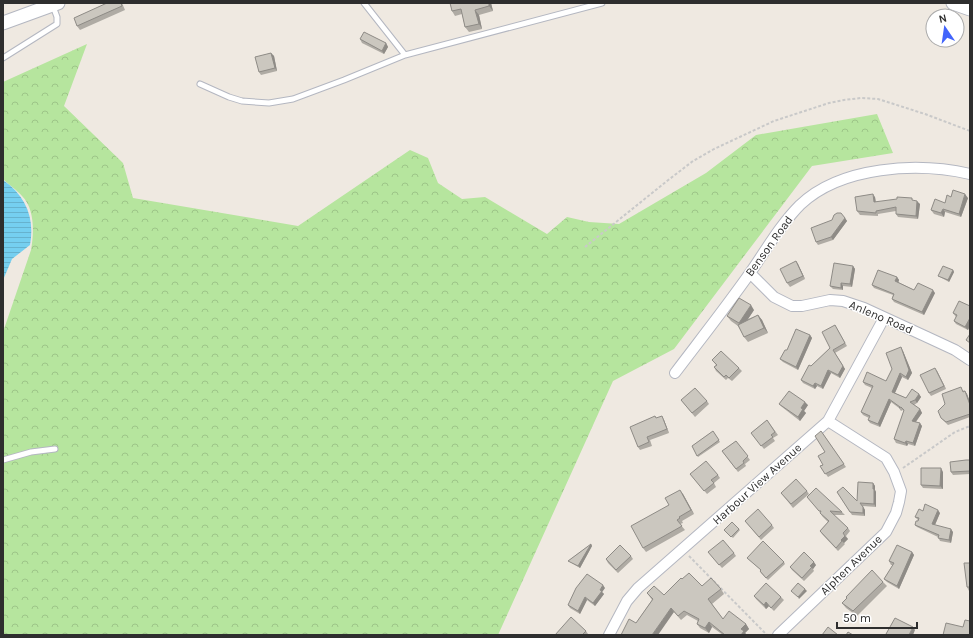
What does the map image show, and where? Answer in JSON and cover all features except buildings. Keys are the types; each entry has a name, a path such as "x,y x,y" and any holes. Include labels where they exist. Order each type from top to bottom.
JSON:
{"street":[{"path":"953,3 970,9"},
{"path":"3,23 55,4"},
{"name":"Benson Road","path":"675,373 750,273 783,224 801,205 822,189 848,177 878,171 932,168 970,174"},
{"name":"Anleno Road","path":"750,273 774,296 792,306 802,306 830,300 843,301 948,347 970,360"},
{"name":"Harbour View Avenue","path":"609,635 627,602 643,584 828,421 884,318"},
{"name":"Alphen Avenue","path":"778,635 886,532 896,513 901,491 894,472 886,458 828,421"}],"lane":[{"path":"364,3 405,55"},
{"path":"200,84 242,101 269,103 292,99 405,55 602,3"},
{"path":"3,58 57,24 55,4"},
{"path":"3,460 38,451 55,449"}],"path":[{"path":"585,247 693,161 714,149 774,121 829,103 850,99 878,99 924,114 970,132"},
{"path":"894,472 955,432 970,426"},
{"path":"683,550 766,635"}],"green space":[{"path":"87,44 64,106 123,163 133,198 298,226 410,150 428,158 438,183 462,199 485,197 547,234 567,217 589,222 619,224 706,173 756,135 877,114 893,153 812,166 674,349 613,381 498,635 3,635 3,332 31,250 33,229 31,214 26,201 3,179 3,82"}],"water":[{"path":"3,180 18,193 23,200 30,217 31,235 30,245 12,259 3,280"}]}
